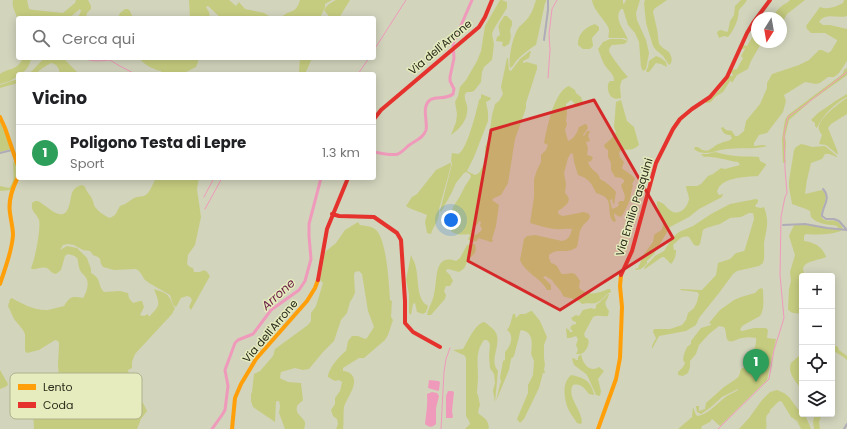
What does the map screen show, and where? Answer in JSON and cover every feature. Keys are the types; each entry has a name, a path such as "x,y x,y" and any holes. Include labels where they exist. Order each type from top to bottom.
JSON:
{"street":[{"name":"Via dell'Arrone","path":"376,115 380,110 479,27 492,0"},
{"path":"544,40 548,0"},
{"name":"Via Emilio Pasquini","path":"598,429 616,379 620,358 622,314 620,286 621,276 632,251 656,163 673,129 680,119 710,97 727,77 747,32 770,0"},
{"path":"0,117 16,161"},
{"path":"0,153 12,150"},
{"path":"0,284 12,245 13,234 10,205 17,180"},
{"name":"Via dell'Arrone","path":"232,429 235,399 241,384 256,359 307,301 315,288 326,234 332,214 347,180"},
{"path":"783,225 806,224 847,230 839,221 834,219 826,219 823,217 822,214 827,197 823,189"},
{"path":"332,214 338,216 378,218 399,234 401,240 406,326 412,332 440,347"},
{"path":"844,429 847,424"}],"highlighted area":[{"path":"594,100 673,238 560,310 468,261 491,130"}],"green space":[{"path":"13,0 27,0 29,9 63,13 75,3 76,0 88,0 91,9 86,16 79,16 81,11 80,9 71,16 16,16"},
{"path":"189,0 229,0 236,6 239,2 245,9 264,13 269,16 219,16 208,6 206,7 210,16 190,16"},
{"path":"300,0 332,0 325,4 321,16 283,16 294,10"},
{"path":"336,0 350,0 340,16 328,16 324,10 329,4"},
{"path":"500,0 507,2 507,8 492,34 494,44 492,60 484,67 481,82 474,91 467,92 465,94 467,115 461,126 451,135 456,122 457,114 455,102 460,87 477,61 481,51 485,26"},
{"path":"536,0 546,0 546,2 536,45 522,55 510,68 510,53 515,35 519,27 533,10"},
{"path":"592,0 623,0 624,4 626,0 640,0 636,13 637,20 646,40 649,53 646,69 643,71 641,67 639,42 635,33 628,25 623,9 621,9 618,17 628,40 624,38 610,38 608,37 608,27 595,8"},
{"path":"645,0 667,0 654,9 653,12 659,44 669,52 672,60 669,65 663,56 653,46 646,23"},
{"path":"741,0 747,0 739,10 733,30 728,37 724,36 719,38 717,33 718,31 728,31 730,21 734,15 735,6"},
{"path":"790,0 805,0 787,14 787,12 776,12"},
{"path":"844,0 847,0 847,16 828,16 819,22 823,25 847,29 847,61 839,73 834,77 828,77 816,84 805,82 784,95 786,101 783,112 767,133 759,135 754,143 754,146 767,146 757,148 724,149 706,153 694,149 695,147 698,147 705,151 710,150 718,144 730,140 732,138 730,135 723,132 721,128 723,127 726,130 732,131 735,136 738,136 744,131 746,121 760,104 767,88 767,83 772,74 809,60 819,50 828,53 831,51 837,40 825,33 811,33 806,26 820,7 834,7 843,3"},
{"path":"125,9 128,9 132,16 119,16"},
{"path":"504,16 507,16 512,21 512,25 509,44 504,47 502,45 503,42 496,41 497,37 500,35 499,24"},
{"path":"595,24 599,27 599,30 592,38 593,46 590,49 583,49 578,45 580,35 585,29"},
{"path":"610,39 622,39 628,41 624,44 612,45 609,49 612,56 628,77 622,80 620,86 621,98 618,99 610,96 608,84 610,81 614,81 614,78 604,64 598,49 603,42"},
{"path":"751,39 751,48 759,48 748,69 737,75 732,83 730,81 723,92 715,97 711,102 706,103 706,101 719,90 729,76 732,76 732,70 737,69 743,58 741,56 745,48 741,49 743,45 747,46"},
{"path":"531,51 529,58 523,61 523,63 527,62 537,65 537,69 515,139 508,183 501,195 492,200 499,205 496,226 492,239 493,241 490,242 478,238 477,241 471,242 468,239 470,236 469,234 454,233 445,221 450,218 453,207 471,177 470,174 466,172 464,173 456,183 441,212 440,211 452,164 452,153 458,154 465,146 481,94 491,98 486,102 488,121 467,171 475,175 479,173 485,162 485,147 489,138 495,104 499,101 503,94 501,87 507,58 509,70 511,71 520,59","holes":["479,221 481,222 481,231 476,235 473,233 473,226 477,225"]},
{"path":"656,56 666,62 667,67 656,63 649,72 647,72 649,61"},
{"path":"22,60 31,60 29,66 25,70 22,72 16,72 16,77 0,84 0,74 15,67"},
{"path":"42,60 65,60 77,72 60,72 55,64 51,63 38,72 30,72"},
{"path":"141,60 198,60 196,67 186,72 161,72"},
{"path":"300,60 311,60 306,72 299,72"},
{"path":"847,68 846,76 812,100 789,120 785,137 786,162 783,163 782,139 785,120 788,115 840,76"},
{"path":"16,80 16,84 0,88 0,85"},
{"path":"569,86 575,90 583,102 578,107 571,100 566,104 567,124 565,130 568,141 575,136 579,127 585,124 587,125 588,128 583,135 584,136 587,131 590,131 588,136 590,141 586,142 588,148 587,155 593,158 588,162 591,168 598,174 600,179 616,192 614,205 612,199 610,200 612,209 619,205 618,203 620,201 624,201 625,196 621,185 624,180 615,177 611,170 608,150 604,145 616,132 614,127 616,102 621,100 627,121 634,127 639,145 633,149 621,150 619,153 624,162 622,168 635,179 632,184 633,186 630,199 626,209 621,217 615,213 614,215 616,221 614,222 610,216 609,203 605,197 596,193 587,179 578,175 573,154 571,153 568,158 564,173 566,184 565,193 569,198 569,201 558,211 558,213 563,216 584,212 589,214 590,217 581,229 577,247 570,250 552,253 549,255 549,258 551,263 557,267 562,274 573,273 575,275 580,281 579,288 582,291 586,293 594,293 610,289 611,292 596,303 582,304 576,300 563,296 552,280 545,276 543,277 551,285 551,290 547,290 541,282 522,265 520,260 524,239 527,236 535,235 562,241 568,238 571,232 572,228 557,229 530,223 534,197 534,179 541,162 541,155 546,150 548,145 544,143 549,120 559,95"},
{"path":"847,94 847,97 829,110 817,128 815,123 811,120 818,113"},
{"path":"847,98 847,114 831,124 828,128 837,150 837,154 826,145 819,144 822,135 819,130 819,126 820,122 835,107"},
{"path":"0,120 11,149 0,152"},
{"path":"801,144 812,147 825,146 837,156 825,154 822,159 811,163 805,194 822,190 825,193 826,198 821,212 822,218 827,221 838,222 843,229 838,228 837,226 817,222 811,217 810,211 792,204 789,181 794,150"},
{"path":"715,152 732,156 759,157 760,161 766,165 758,176 734,179 723,183 717,192 719,195 723,194 722,197 670,227 654,254 647,261 647,264 641,269 636,270 635,269 638,268 644,254 653,242 654,235 662,229 663,226 657,201 673,212 679,212 686,207 689,199 686,186 697,186 701,184 708,176 721,168 725,169 740,165 738,162 713,157 704,157 701,154"},
{"path":"13,162 15,162 16,177 11,190 0,191 0,186 9,188 13,182"},
{"path":"450,163 451,166 439,209 438,220 431,234 427,233 425,222 427,215 406,206 436,170"},
{"path":"155,180 199,180 197,189 201,217 195,245 188,255 187,264 193,268 194,272 205,271 210,276 191,310 189,307 192,300 187,296 181,298 176,307 173,305 175,308 172,314 135,354 132,362 132,368 128,370 129,373 59,373 58,341 55,340 39,350 27,353 25,351 25,334 14,319 8,306 10,299 12,298 34,308 48,310 64,306 68,300 72,298 83,298 88,282 80,270 77,258 68,254 65,256 61,270 56,274 47,268 31,268 39,230 39,220 32,209 32,203 38,201 54,212 63,214 69,206 73,191 82,185 91,197 94,206 102,214 110,218 115,215 120,206 134,198 147,194","holes":["63,245 74,245 83,250 90,251 93,255 98,257 103,267 114,270 136,269 149,283 170,295 173,305 168,295 154,289 158,301 156,309 149,317 148,314 144,316 140,315 144,307 142,301 133,303 129,298 128,293 120,291 104,292 97,277 91,273 87,258 77,248 67,246 60,250"]},
{"path":"756,199 758,202 755,206 761,208 764,207 767,217 763,263 759,266 737,271 733,274 699,318 696,325 686,331 659,336 652,349 656,338 653,332 654,329 670,329 682,325 686,320 688,313 694,308 697,302 699,294 697,292 680,290 702,290 716,275 718,263 730,259 736,253 744,251 754,219 753,213 749,213 741,217 730,218 720,224 706,228 703,230 700,244 698,246 694,245 689,237 678,240 673,245 674,250 676,250 676,254 671,264 664,257 662,257 645,269 644,268 655,256 664,251 673,237 679,232 693,226 730,204"},
{"path":"358,222 360,225 375,229 379,234 385,251 390,300 392,301 391,317 393,320 388,335 385,340 364,358 359,358 343,368 343,371 351,374 354,386 344,407 343,429 336,429 338,424 337,419 333,416 331,410 335,404 335,398 340,391 342,382 339,380 335,381 328,377 330,370 335,362 346,351 348,341 352,336 358,336 365,339 374,327 368,311 362,274 359,271 355,272 355,293 350,302 347,313 341,320 334,341 309,369 303,370 295,368 281,372 281,379 288,382 301,383 303,400 297,406 297,412 305,422 304,429 285,429 279,413 279,401 276,402 275,422 253,407 251,394 254,374 260,371 273,356 275,349 308,325 311,321 311,313 316,306 323,283 320,280 325,252 336,243 345,230"},
{"path":"803,224 841,230 824,234 806,234 804,236 804,241 818,246 823,250 826,257 809,262 804,267 804,273 799,273 799,314 792,313 788,309 791,281 790,272 795,255 789,236 794,225"},
{"path":"475,244 475,252 464,269 459,272 448,269 446,270 453,281 450,286 446,286 444,291 446,295 445,299 431,315 427,315 433,297 440,264 443,261 456,261 460,258 467,245"},
{"path":"411,255 415,263 420,296 428,306 426,312 423,314 417,312 415,303 413,304 411,315 409,313 409,294 406,280"},
{"path":"762,288 762,313 760,316 742,326 740,330 766,328 768,330 767,338 776,339 767,380 720,426 712,419 710,422 702,426 701,429 678,429 692,417 693,407 696,415 702,415 727,396 738,390 722,397 701,414 697,412 696,406 699,406 699,411 705,409 706,403 724,387 736,379 739,376 741,369 748,365 755,346 756,338 740,338 728,341 724,327 719,326 699,345 696,354 690,361 688,373 683,376 678,375 678,372 685,363 683,360 687,347 691,344 691,341 701,328 711,325 709,323 720,310 734,300 755,293"},
{"path":"608,294 605,304 609,311 608,316 593,317 584,334 589,341 587,348 583,353 576,354 578,350 576,345 578,339 576,336 567,338 566,328 570,332 573,332 570,328 572,325 576,324 576,322 571,318 576,315 579,316 583,310 596,308 596,305"},
{"path":"531,311 540,321 547,337 544,345 545,373 543,373 539,388 524,419 520,423 517,419 528,393 528,385 533,375 534,361 531,354 531,339 525,331 521,330 520,332 514,356 511,359 509,370 496,401 501,382 500,378 503,361 505,360 505,352 511,341 511,335 507,330 513,314 515,314 516,318 520,314 525,314"},
{"path":"484,322 492,328 497,335 498,340 494,363 498,371 495,402 493,391 495,383 494,374 490,368 490,344 487,340 484,340 479,349 478,358 477,393 480,405 478,413 487,421 489,428 465,429 470,424 466,416 466,358 464,355 453,350 463,349 475,329"},
{"path":"835,346 847,356 847,360 835,352"},
{"path":"581,354 583,361 588,368 595,369 599,367 604,371 598,379 601,391 600,396 596,395 586,374 574,365 572,359 578,360 578,357"},
{"path":"799,356 799,386 791,374 791,363"},
{"path":"0,370 8,384 0,389"},
{"path":"571,375 586,380 591,386 594,394 589,394 580,385 573,385 571,394 580,413 582,423 580,424 577,423 570,413 565,398 564,390 566,382"},
{"path":"777,390 789,397 799,410 799,417 806,417 811,429 801,429 797,421 791,417 780,401 770,410 766,418 766,429 739,429 770,392"},
{"path":"142,401 147,411 142,418"},
{"path":"814,417 821,417 819,422 820,429 814,429"},
{"path":"33,419 141,419 137,429 34,429"}],"shaded area":[{"path":"429,380 440,382 438,391 428,388"},
{"path":"448,391 454,392 452,418 446,418 446,396"},
{"path":"432,392 437,393 439,396 436,408 436,424 431,427 425,424 427,394"}],"waterway":[{"path":"376,47 406,0"},
{"name":"Arrone","path":"376,152 392,155 398,154 421,137 426,130 425,110 427,103 432,99 447,97 453,94 454,89 450,81 454,58 453,44 472,0"},
{"path":"548,78 550,50 549,34 552,9 557,0"},
{"path":"90,60 110,60"},
{"path":"110,60 131,72"},
{"path":"359,72 368,60"},
{"path":"718,429 769,379 774,350 784,318 780,275 781,217 787,193 784,133 788,117 847,72"},
{"path":"204,197 213,180"},
{"path":"205,209 221,180"},
{"name":"Arrone","path":"212,429 225,410 228,386 225,370 235,343 238,340 253,334 271,310 299,290 305,281 311,259 309,224 320,180"},
{"path":"441,429 444,372 446,359 450,348"}],"traffic: slow":[{"path":"0,117 16,160"},
{"path":"0,284 11,248 13,232 10,213 10,199 17,180"},
{"path":"598,429 616,379 620,358 622,307 620,286 621,275"},
{"path":"232,429 235,398 241,384 256,359 307,301 318,280"}],"traffic: jam":[{"path":"376,116 381,110 479,27 492,0"},
{"path":"621,275 632,251 656,163 673,129 680,119 710,97 727,77 747,33 770,0"},
{"path":"318,280 327,229 347,180"},
{"path":"332,214 339,216 374,217 397,233 401,240 405,323 413,332 440,347"}],"place":[{"name":"Poligono Testa di Lepre","path":"756,382"}]}
